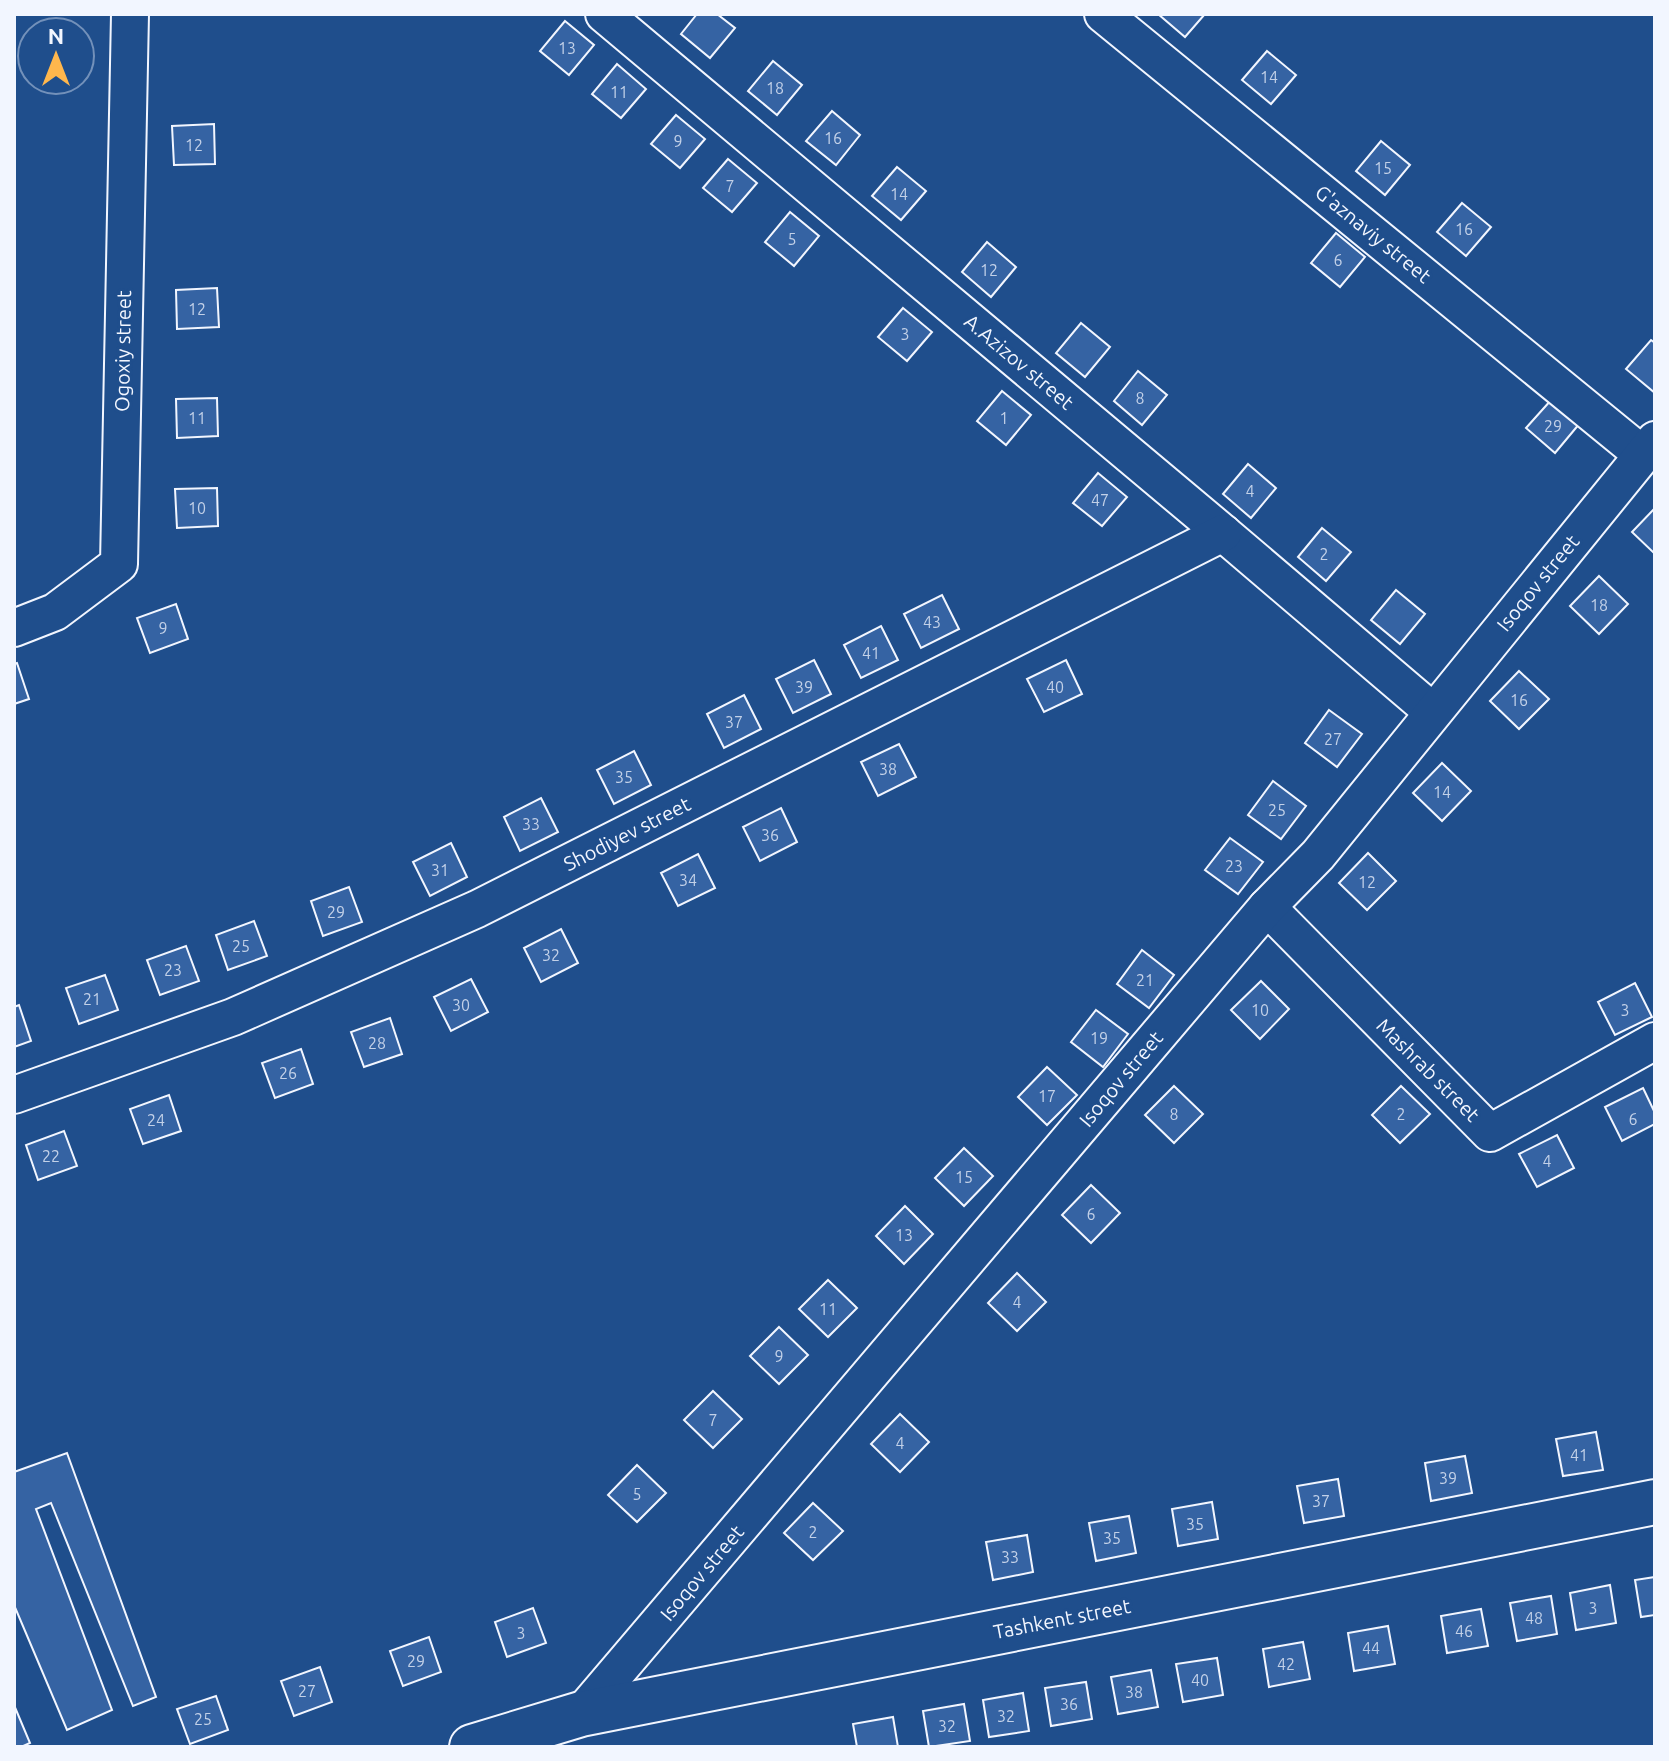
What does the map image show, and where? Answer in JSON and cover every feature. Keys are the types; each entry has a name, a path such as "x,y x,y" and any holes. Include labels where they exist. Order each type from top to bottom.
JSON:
{"main road":[{"name":"Tashkent street","path":"472,1747 581,1714 1655,1502"}],"street":[{"name":"Ogoxiy street","path":"14,628 55,612 119,564 130,14"},
{"name":"A.Azizov street","path":"604,14 1433,712"},
{"name":"G'aznaviy street","path":"1103,14 1649,447"},
{"name":"Isoqov street","path":"581,1714 1267,907 1318,855 1649,447"},
{"name":"Shodiyev street","path":"14,1095 233,1017 477,909 1223,533"},
{"name":"Mashrab street","path":"1267,907 1490,1133 1655,1041"}],"building":[{"path":"697,14 717,14 735,28 710,58 681,34"},
{"path":"1158,14 1205,14 1185,37"},
{"path":"565,21 594,45 569,75 540,51"},
{"path":"1267,51 1296,75 1271,104 1242,80"},
{"path":"773,61 802,85 777,115 748,91"},
{"path":"617,64 646,89 621,118 592,94"},
{"path":"832,111 860,135 836,165 806,141"},
{"path":"676,115 705,139 680,168 651,144"},
{"path":"214,124 215,164 174,165 172,126"},
{"path":"1381,141 1410,165 1385,195 1356,171"},
{"path":"728,159 757,183 732,212 703,188"},
{"path":"897,167 926,191 901,220 872,196"},
{"path":"1462,203 1491,227 1466,256 1437,232"},
{"path":"790,212 819,236 794,266 765,242"},
{"path":"1336,233 1365,257 1340,287 1311,263"},
{"path":"987,242 1016,267 991,297 962,272"},
{"path":"217,288 219,327 177,329 176,290"},
{"path":"903,308 932,332 907,361 878,337"},
{"path":"1081,323 1110,347 1085,377 1056,353"},
{"path":"1651,340 1655,343 1655,393 1626,369"},
{"path":"1138,371 1167,395 1142,425 1114,401"},
{"path":"1002,391 1031,415 1006,445 977,421"},
{"path":"217,398 218,436 177,438 176,399"},
{"path":"1552,399 1580,423 1555,453 1526,428"},
{"path":"1248,464 1276,488 1251,518 1223,494"},
{"path":"1098,473 1127,497 1102,526 1073,503"},
{"path":"217,488 218,526 177,528 175,489"},
{"path":"1655,508 1655,554 1632,532"},
{"path":"1322,528 1351,552 1326,581 1298,557"},
{"path":"1599,576 1628,604 1599,634 1570,606"},
{"path":"1396,590 1425,614 1400,644 1371,620"},
{"path":"942,595 959,629 921,648 904,614"},
{"path":"176,604 188,639 150,653 137,618"},
{"path":"881,626 898,660 861,678 844,645"},
{"path":"814,660 831,694 793,713 776,679"},
{"path":"1066,660 1082,694 1044,712 1027,679"},
{"path":"17,663 29,699 14,704 14,664"},
{"path":"1519,671 1549,699 1519,729 1490,701"},
{"path":"744,695 761,729 724,748 707,714"},
{"path":"1329,710 1362,734 1337,767 1305,743"},
{"path":"899,744 916,777 878,796 861,762"},
{"path":"634,751 651,785 614,804 597,770"},
{"path":"1442,763 1471,791 1442,821 1413,793"},
{"path":"1273,781 1306,806 1281,839 1248,815"},
{"path":"541,798 558,832 520,851 504,817"},
{"path":"781,808 797,842 760,861 743,827"},
{"path":"1230,838 1263,862 1238,894 1205,870"},
{"path":"451,843 467,877 430,896 413,862"},
{"path":"1368,853 1396,881 1367,910 1339,883"},
{"path":"698,854 715,888 678,906 661,873"},
{"path":"349,887 362,922 323,936 311,901"},
{"path":"254,921 267,956 228,970 216,935"},
{"path":"561,929 578,963 541,982 524,948"},
{"path":"186,946 199,981 160,995 147,960"},
{"path":"1142,950 1174,975 1149,1008 1117,984"},
{"path":"105,975 118,1010 79,1024 66,988"},
{"path":"471,979 488,1012 451,1031 434,997"},
{"path":"1261,981 1289,1009 1260,1039 1231,1010"},
{"path":"1635,983 1652,1017 1615,1035 1598,1002"},
{"path":"19,1005 31,1041 14,1047 14,1007"},
{"path":"1096,1010 1128,1034 1103,1067 1071,1042"},
{"path":"390,1018 402,1054 364,1067 351,1032"},
{"path":"301,1049 313,1084 275,1098 262,1063"},
{"path":"1047,1067 1077,1095 1047,1125 1018,1097"},
{"path":"1174,1086 1203,1114 1174,1143 1145,1115"},
{"path":"1401,1086 1430,1114 1400,1143 1372,1115"},
{"path":"1643,1088 1655,1113 1655,1124 1622,1141 1605,1107"},
{"path":"169,1095 181,1131 143,1144 130,1109"},
{"path":"64,1131 77,1166 38,1180 26,1145"},
{"path":"1557,1135 1574,1168 1537,1187 1519,1154"},
{"path":"964,1148 993,1176 964,1206 935,1178"},
{"path":"1091,1185 1120,1213 1091,1243 1062,1215"},
{"path":"905,1206 933,1234 904,1264 876,1236"},
{"path":"1017,1273 1046,1302 1017,1331 988,1303"},
{"path":"828,1280 857,1308 828,1337 799,1309"},
{"path":"779,1327 808,1355 779,1384 750,1356"},
{"path":"713,1391 742,1419 713,1448 684,1420"},
{"path":"900,1414 929,1442 900,1472 871,1444"},
{"path":"1596,1432 1603,1470 1563,1476 1556,1439"},
{"path":"67,1453 156,1697 133,1706 51,1503 36,1509 112,1710 67,1730 14,1605 14,1472"},
{"path":"1465,1456 1472,1493 1431,1501 1425,1463"},
{"path":"637,1465 666,1493 637,1522 608,1495"},
{"path":"1338,1479 1344,1516 1304,1523 1297,1486"},
{"path":"1212,1502 1218,1539 1178,1546 1172,1509"},
{"path":"813,1503 843,1531 813,1560 784,1533"},
{"path":"1129,1516 1136,1553 1096,1561 1089,1523"},
{"path":"1027,1535 1033,1572 993,1580 986,1542"},
{"path":"1655,1577 1655,1615 1641,1617 1635,1580"},
{"path":"1610,1585 1616,1623 1576,1630 1570,1593"},
{"path":"1551,1596 1557,1634 1517,1641 1510,1603"},
{"path":"533,1608 546,1643 507,1657 495,1622"},
{"path":"1481,1609 1488,1646 1447,1653 1441,1616"},
{"path":"1388,1626 1395,1664 1354,1671 1348,1633"},
{"path":"429,1637 441,1672 403,1686 390,1651"},
{"path":"1303,1642 1310,1679 1269,1687 1263,1649"},
{"path":"1217,1658 1223,1695 1183,1702 1176,1664"},
{"path":"320,1667 332,1702 294,1716 281,1681"},
{"path":"1151,1670 1158,1707 1118,1714 1111,1677"},
{"path":"1086,1682 1092,1719 1051,1726 1045,1688"},
{"path":"1023,1693 1029,1731 989,1737 983,1700"},
{"path":"216,1696 228,1730 190,1744 177,1709"},
{"path":"964,1704 970,1741 929,1747 923,1711"},
{"path":"14,1705 30,1743 21,1747 14,1747"},
{"path":"893,1717 898,1747 857,1747 853,1724"}]}
